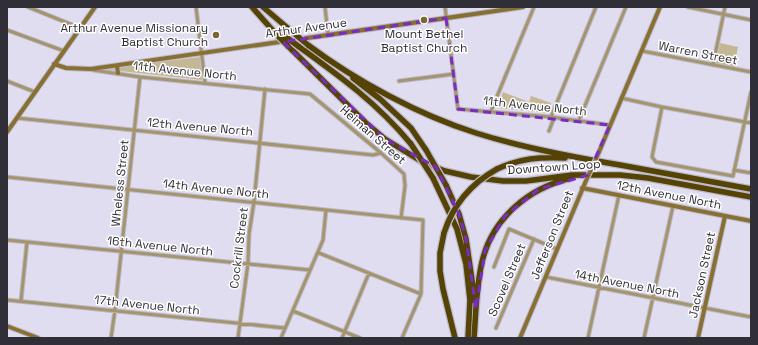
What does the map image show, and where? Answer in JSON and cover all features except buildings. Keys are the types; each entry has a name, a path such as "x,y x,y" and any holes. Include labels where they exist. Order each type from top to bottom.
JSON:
{"highway":[{"name":"Downtown Loop","path":"263,7 308,45 336,64 381,91 410,106 462,128 507,142 583,159 751,189"},
{"name":"Downtown Loop","path":"253,9 366,123 389,142 424,163 471,178 503,181 526,181 572,175 620,175 648,178 751,197"},
{"path":"279,34 298,46 376,106 411,144 433,178 457,229 466,264 470,300 468,338"},
{"path":"336,64 385,104 411,128 426,150 446,185 459,214 466,239 476,309"},
{"path":"455,338 442,289 440,254 444,233 455,208 475,184 488,174 510,163 544,157 583,159"},
{"path":"474,338 482,262 490,239 505,216 521,202 540,189 566,180 587,175"}],"street":[{"path":"28,7 80,28"},
{"path":"8,129 95,7 99,7"},
{"path":"196,7 206,82"},
{"path":"325,7 328,35"},
{"path":"399,81 454,74 445,7"},
{"name":"Arthur Avenue","path":"91,69 523,7"},
{"path":"491,111 534,7"},
{"path":"549,131 552,118 596,7"},
{"path":"579,120 626,7"},
{"name":"Jefferson Street","path":"520,338 582,188 599,152 660,7"},
{"path":"688,7 751,20"},
{"path":"713,65 725,7"},
{"path":"7,30 64,51"},
{"name":"Warren Street","path":"642,51 751,72"},
{"name":"11th Avenue North","path":"54,64 66,68 91,69 140,77 206,82 306,93 314,97"},
{"path":"117,66 118,73"},
{"name":"11th Avenue North","path":"454,74 458,109 579,120 610,125"},
{"name":"Wheless Street","path":"111,338 116,310 140,77"},
{"path":"7,81 35,92"},
{"name":"Cockrill Street","path":"238,338 248,263 249,234 254,202 265,89"},
{"path":"662,107 652,157 656,162 733,176 751,92"},
{"name":"Heiman Street","path":"314,97 404,174 405,186 401,218"},
{"path":"621,98 751,123"},
{"name":"12th Avenue North","path":"17,118 374,155 381,153"},
{"path":"734,170 751,173"},
{"name":"14th Avenue North","path":"7,177 423,220 421,294"},
{"name":"12th Avenue North","path":"582,188 751,220"},
{"path":"588,338 619,196"},
{"path":"644,338 673,206"},
{"path":"281,338 310,270 319,253 323,240 326,210"},
{"name":"Jackson Street","path":"698,338 725,216"},
{"path":"494,267 509,229 558,249"},
{"name":"Scovel Street","path":"496,328 534,239"},
{"name":"16th Avenue North","path":"7,240 310,270"},
{"path":"20,301 27,242"},
{"path":"319,253 421,294 402,338"},
{"path":"342,338 369,273"},
{"name":"14th Avenue North","path":"546,277 751,317"},
{"name":"17th Avenue North","path":"7,300 285,328"},
{"path":"293,311 360,338"},
{"path":"7,326 38,338"}],"highlighted area":[{"path":"446,18 458,109 610,125 588,175 539,189 505,216 485,251 476,309 466,239 459,214 436,167 385,139 283,42"}],"shaded area":[{"path":"720,43 738,47 734,67 716,63"},
{"path":"200,57 202,80 102,69"},
{"path":"503,92 529,102 531,96 551,103 548,113 497,108"}],"place":[{"name":"Mount Bethel Baptist Church","path":"424,20"},
{"name":"Arthur Avenue Missionary Baptist Church","path":"216,35"}]}
